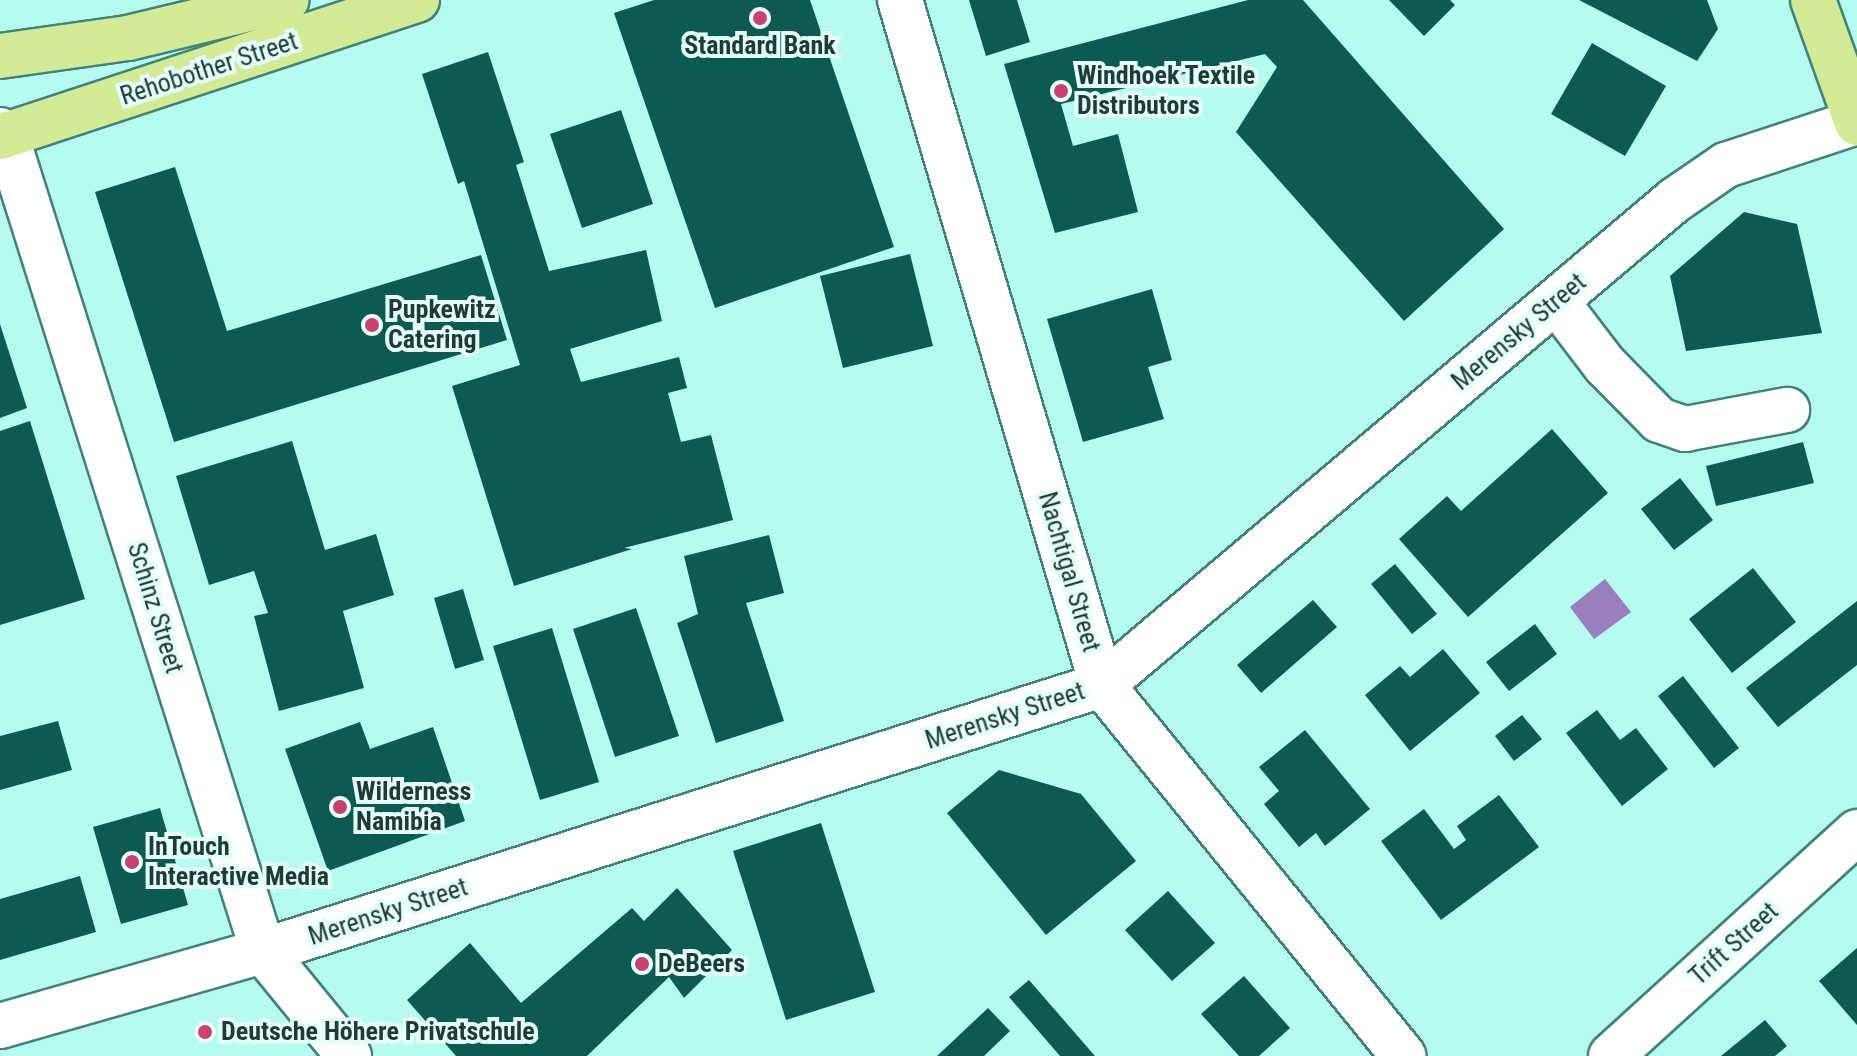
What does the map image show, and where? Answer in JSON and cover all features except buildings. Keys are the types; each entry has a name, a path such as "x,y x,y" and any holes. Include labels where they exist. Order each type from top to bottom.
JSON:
{"main road":[{"path":"0,56 128,38 286,0"},
{"name":"Rehobother Street","path":"2,134 416,0"},
{"path":"1813,0 1857,122"}],"street":[{"name":"Nachtigal Street","path":"900,0 1102,685 1404,1056"},
{"name":"Merensky Street","path":"0,1026 263,951 1102,685 1675,200 1726,165 1857,122"},
{"name":"Schinz Street","path":"2,134 263,951 349,1056"},
{"path":"1556,301 1605,365 1659,420 1685,429 1787,410"},
{"name":"Trift Street","path":"1611,1056 1857,832"}],"shaded area":[{"path":"1605,579 1631,612 1594,639 1570,607"}],"place":[{"name":"Standard Bank","path":"760,18"},
{"name":"Windhoek Textile Distributors","path":"1061,91"},
{"name":"Pupkewitz Catering","path":"372,325"},
{"name":"Wilderness Namibia","path":"340,807"},
{"name":"InTouch Interactive Media","path":"132,862"},
{"name":"DeBeers","path":"642,964"},
{"name":"Deutsche Höhere Privatschule","path":"205,1032"}]}
